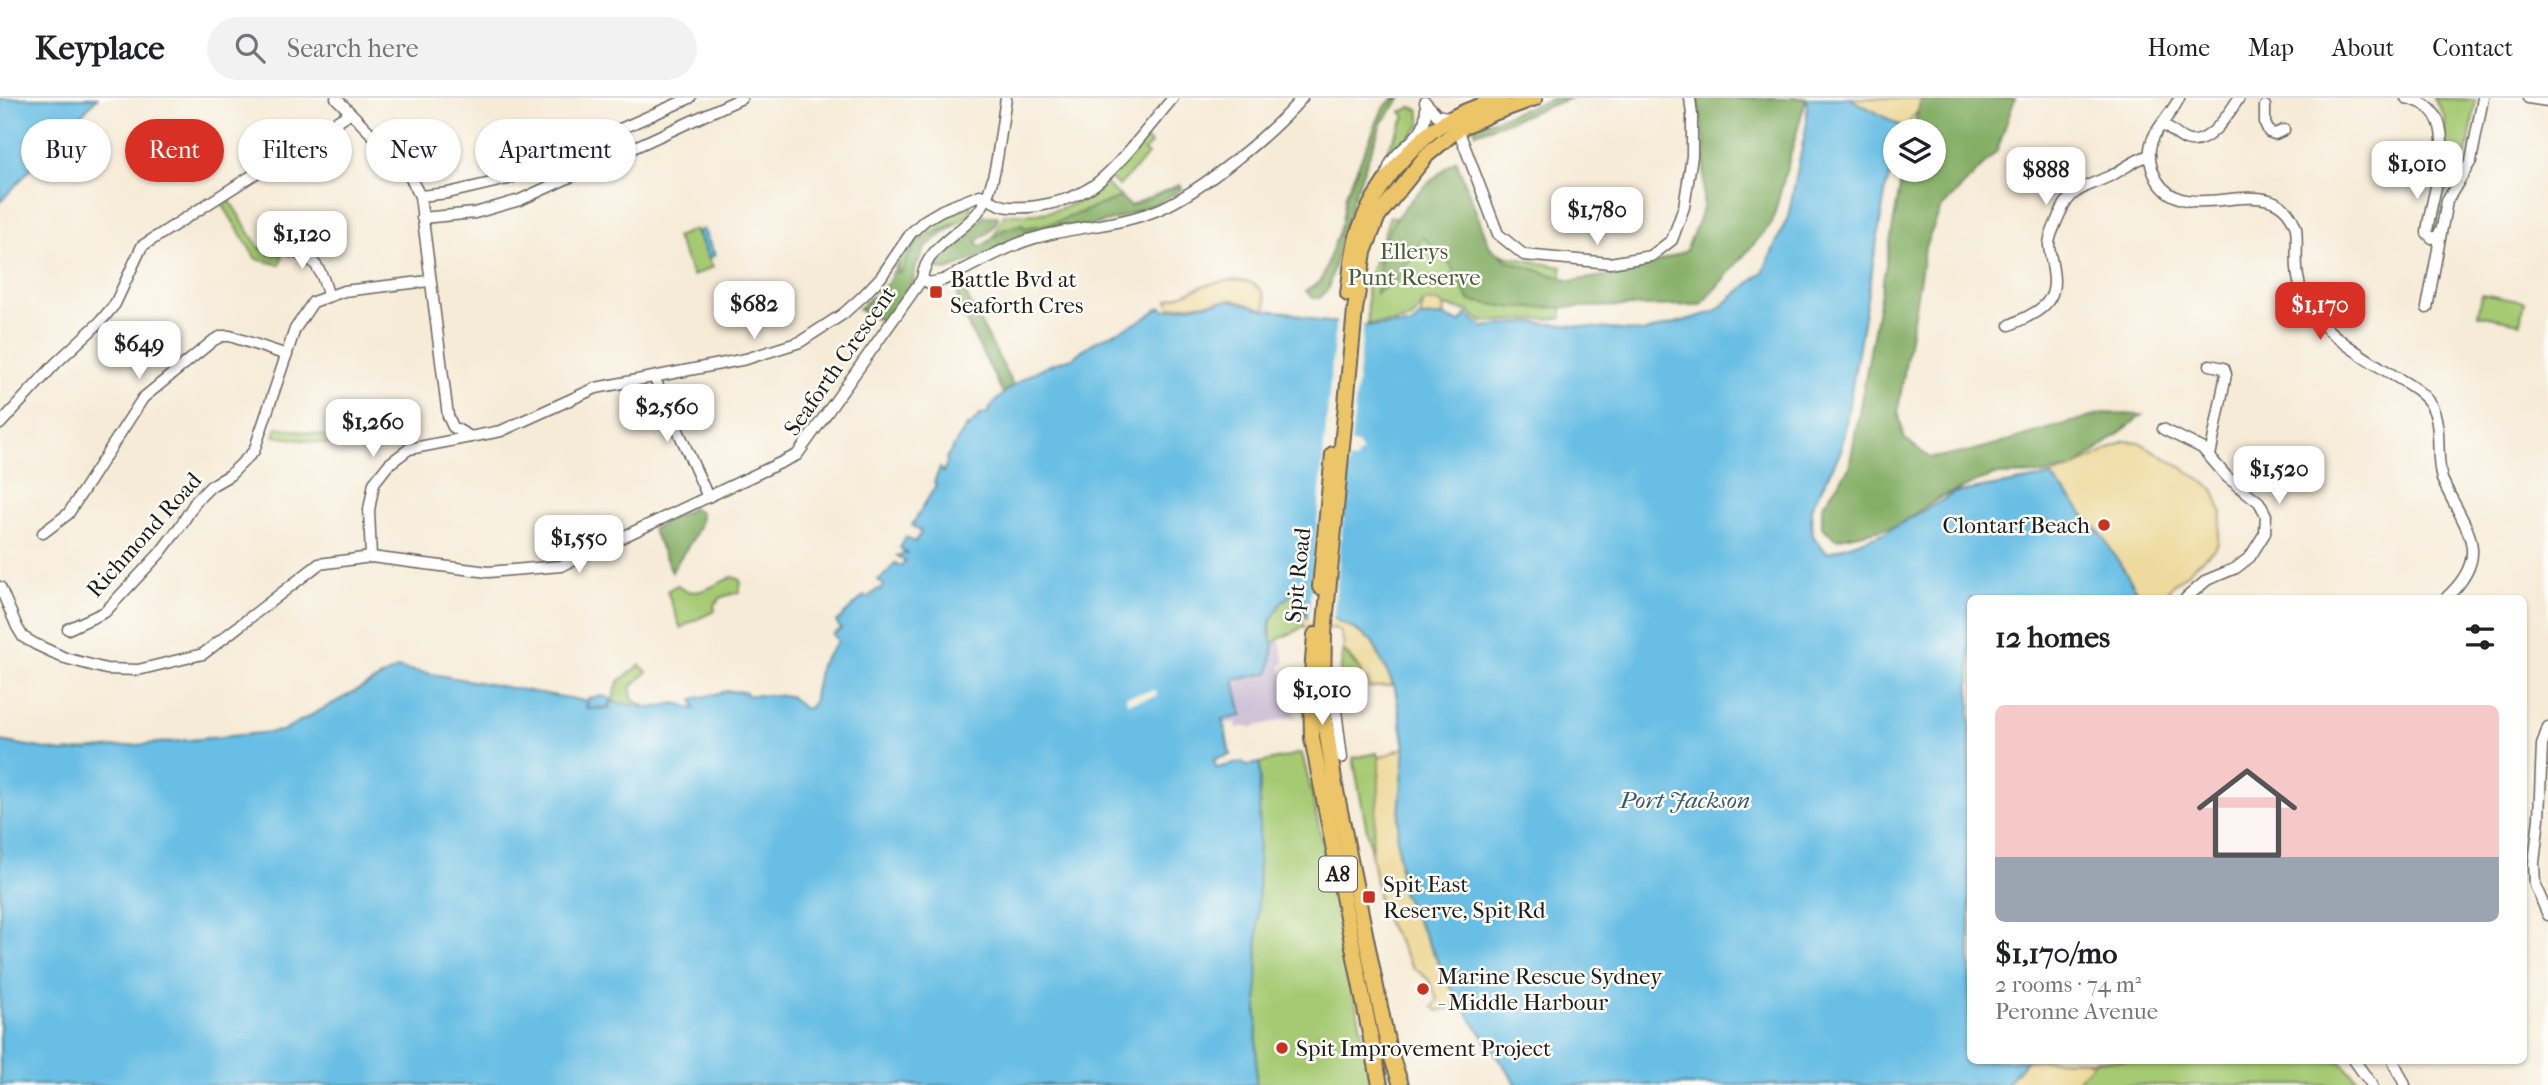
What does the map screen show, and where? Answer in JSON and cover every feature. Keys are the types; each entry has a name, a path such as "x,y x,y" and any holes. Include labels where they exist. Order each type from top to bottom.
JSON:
{"highway":[{"name":"A8","path":"1386,181 1417,145 1502,98"},
{"name":"A8","path":"1351,309 1364,252 1378,216 1420,163 1455,123 1491,114 1535,98"},
{"name":"Spit Road","path":"1380,1085 1312,738 1311,687 1320,634 1351,309 1353,253 1359,231 1376,195 1386,181"},
{"name":"Spit Road","path":"1320,634 1327,736 1388,1046 1401,1085"}],"street":[{"path":"336,98 406,169 419,196 448,416 453,427 471,437"},
{"path":"419,196 448,194 508,179 691,98"},
{"path":"422,218 475,214 520,200 743,98"},
{"path":"987,197 1006,98"},
{"path":"371,557 369,510 374,482 389,464 409,450 501,431 596,388 784,349 814,335 863,296 881,277 911,233 925,220 980,195 1007,207 1027,206 1061,200 1089,189 1173,98"},
{"path":"925,281 943,280 1033,238 1132,219 1162,208 1208,180 1288,114 1302,98"},
{"path":"1425,101 1437,115 1455,123 1498,234 1524,255 1610,263 1651,256 1672,240 1684,207 1692,156 1690,98"},
{"path":"2179,98 2151,145 2152,167 2161,185 2184,199 2210,201 2262,198 2271,199 2287,209 2296,228 2300,286 2316,317 2360,354 2418,392 2431,405 2437,424 2439,469 2469,535 2473,555 2467,577 2449,595"},
{"path":"2163,125 2184,139 2197,141 2213,130 2239,98"},
{"path":"2406,98 2419,100 2429,106 2440,122 2443,146 2427,233 2432,238 2438,236 2441,230"},
{"path":"2427,308 2447,201 2471,161 2483,98"},
{"path":"2528,98 2548,101"},
{"path":"1386,181 1388,166 1422,128 1425,101"},
{"path":"2265,106 2265,123 2269,132 2275,134 2284,130"},
{"path":"0,424 115,304 142,246 350,113"},
{"path":"2010,324 2039,310 2050,299 2054,281 2049,241 2065,202 2072,194 2092,182 2110,176 2150,155"},
{"name":"Seaforth Crescent","path":"0,587 23,637 65,658 106,669 138,670 203,654 319,564 371,557 488,572 561,566 797,455 925,281 924,268 929,258 972,218 987,197"},
{"path":"272,249 309,257 318,265 328,295 429,281"},
{"name":"Richmond Road","path":"68,629 105,612 160,553 195,500 230,475 254,451 295,329 313,302 328,295"},
{"path":"43,533 68,513 143,398 214,340 230,336 287,355"},
{"path":"2210,365 2224,368 2226,374 2210,456"},
{"path":"654,377 708,497"},
{"path":"2163,429 2202,448 2227,477 2259,502 2266,515 2267,527 2257,550 2244,563 2207,580 2190,595"},
{"path":"1334,694 1342,758"},
{"path":"2548,727 2542,745 2534,863 2535,885 2548,915"},
{"path":"2357,1064 2372,1085"},
{"path":"2395,1064 2405,1085"}],"shaded area":[{"path":"1280,642 1285,664 1280,666 1292,696 1295,716 1250,728 1237,728 1236,722 1223,724 1223,719 1234,716 1234,680 1272,659 1273,645"}],"green space":[{"path":"1394,98 1401,98 1382,122 1352,201 1328,289 1320,298 1313,298 1306,291 1321,281 1342,222 1346,194 1383,108"},
{"path":"1554,98 1571,98 1476,133 1474,127"},
{"path":"1697,98 1806,98 1772,223 1701,305 1515,308 1470,301 1448,261 1423,237 1396,282 1376,293 1381,249 1395,219 1424,187 1456,160 1490,247 1508,261 1571,281 1631,272 1686,251 1703,208 1705,140"},
{"path":"1921,98 2015,98 1997,151 1940,210 1925,247 1898,410 1904,438 1930,458 1968,452 2103,413 2142,415 2074,468 2045,474 1994,475 1939,498 1896,526 1836,539 1822,527 1822,506 1849,468 1901,182 1946,182 1946,119 1916,119"},
{"path":"2433,98 2476,100 2468,150 2442,199 2435,230 2432,227 2444,160 2445,117"},
{"path":"1411,107 1419,110 1421,125 1380,170 1351,236 1372,172 1380,164 1405,117 1401,112"},
{"path":"1144,137 1151,144 1144,151 1148,155 1119,186 1108,177"},
{"path":"1104,183 1121,197 1054,223 1023,229 1022,224 994,236 1004,215 1042,213 1061,208 1089,195"},
{"path":"1179,185 1182,189 1158,203 1116,219 988,254 947,270 936,269 938,258 984,216 998,216 998,220 991,230 978,240 977,244 981,247 1003,230 1022,224 1024,228 1054,223 1121,197 1130,206"},
{"path":"230,201 259,248 269,247 270,254 283,253 280,265 256,259 223,205"},
{"path":"971,205 971,212 965,218 919,246 898,274 902,258 928,227"},
{"name":"Ellerys Punt Reserve","path":"1390,216 1509,257 1562,267 1562,318 1482,322 1468,311 1443,306 1438,302 1424,302 1412,319 1368,324 1367,282"},
{"path":"957,223 926,247 916,266 913,284 885,323 858,309 888,283 898,262 898,273 902,272 916,244"},
{"path":"695,229 713,267 693,276 676,237"},
{"path":"959,281 1013,385 1003,393 957,304 958,293 954,284"},
{"path":"2482,294 2524,302 2520,323 2478,315"},
{"path":"347,410 362,413 358,438 343,436"},
{"path":"277,427 337,438 334,445 274,436"},
{"path":"337,438 361,442 383,438 384,444 377,452 334,445"},
{"path":"693,508 701,513 701,520 672,572 652,529"},
{"path":"732,577 739,579 741,583 739,592 722,597 714,605 715,611 681,629 667,591 677,585 683,590 697,592"},
{"path":"1295,592 1303,598 1305,606 1301,616 1304,624 1273,645 1271,621 1277,608"},
{"path":"1343,650 1362,672 1362,681 1352,683 1353,689 1338,692"},
{"path":"640,665 647,672 631,687 632,699 644,708 612,702 618,682"},
{"path":"1302,753 1373,1085 1256,1085 1259,769 1260,763"},
{"path":"1377,753 1380,787 1371,852 1353,758"},
{"path":"2091,1064 2343,1064 2362,1085 2073,1085"}],"sand":[{"path":"1849,98 1921,98 1918,110 1912,119 1888,119"},
{"path":"1231,280 1246,281 1258,286 1266,302 1266,310 1232,300 1170,307 1168,300 1205,285"},
{"path":"1424,302 1438,302 1443,306 1444,316 1420,317"},
{"name":"Clontarf Beach","path":"2124,441 2139,442 2213,489 2222,513 2217,546 2168,590 2167,595 2060,595 1955,493 2051,476 2074,468"},
{"path":"1303,612 1304,615 1334,617 1372,641 1394,685 1369,688 1367,680 1362,681 1356,664 1343,650 1340,631 1333,628 1304,627 1301,616"},
{"path":"1405,747 1397,838 1402,892 1458,1000 1452,1007 1438,1011 1433,1007 1438,1000 1428,979 1413,967 1381,912 1371,852 1379,789 1379,758"},
{"path":"2024,1064 2092,1064 2073,1085 2006,1085"}],"water":[{"path":"0,98 97,98 77,119 21,119 21,179 0,202"},
{"name":"Port Jackson","path":"1807,98 1849,98 1888,119 1883,119 1883,182 1888,182 1841,451 1811,508 1812,535 1827,553 1884,533 1955,493 2051,476 2101,534 2140,595 1967,595 1967,1064 2024,1064 2006,1085 1517,1085 1458,1000 1402,892 1397,838 1405,747 1395,688 1372,641 1334,617 1306,618 1303,598 1295,592 1283,601 1270,621 1269,633 1274,645 1269,673 1234,680 1242,716 1223,719 1230,755 1214,759 1216,768 1243,762 1246,766 1260,763 1256,1085 0,1085 0,741 63,752 282,731 398,668 586,701 586,709 609,708 612,702 652,708 676,703 695,709 693,699 728,691 746,692 747,695 790,696 803,708 809,708 813,703 820,665 838,641 833,634 841,629 836,622 864,596 867,598 880,590 884,585 878,580 895,563 901,566 905,561 896,555 900,556 903,552 907,554 900,548 906,537 915,542 921,532 912,525 936,485 934,482 940,468 943,472 946,458 967,426 968,428 981,414 990,412 989,409 1006,391 1027,376 1049,365 1073,358 1088,346 1162,307 1164,310 1232,300 1318,321 1372,326 1412,325 1420,317 1444,316 1460,323 1467,314 1483,327 1530,322 1644,332 1714,312 1763,272 1788,217 1807,123"},
{"path":"703,229 715,255 709,258 697,232"},
{"path":"602,696 611,699 608,707 587,709 588,698"}],"pier":[{"path":"1336,319 1364,322 1351,443 1358,444 1362,452 1356,461 1349,460 1333,621 1308,621"},
{"path":"1156,690 1157,696 1127,703 1126,696"}],"place":[{"name":"Battle Bvd at Seaforth Cres","path":"936,292"},
{"name":"Clontarf Beach","path":"2104,525"},
{"name":"Spit East Reserve, Spit Rd","path":"1369,897"},
{"name":"Marine Rescue Sydney - Middle Harbour","path":"1423,989"},
{"name":"Spit Improvement Project","path":"1282,1048"}]}
